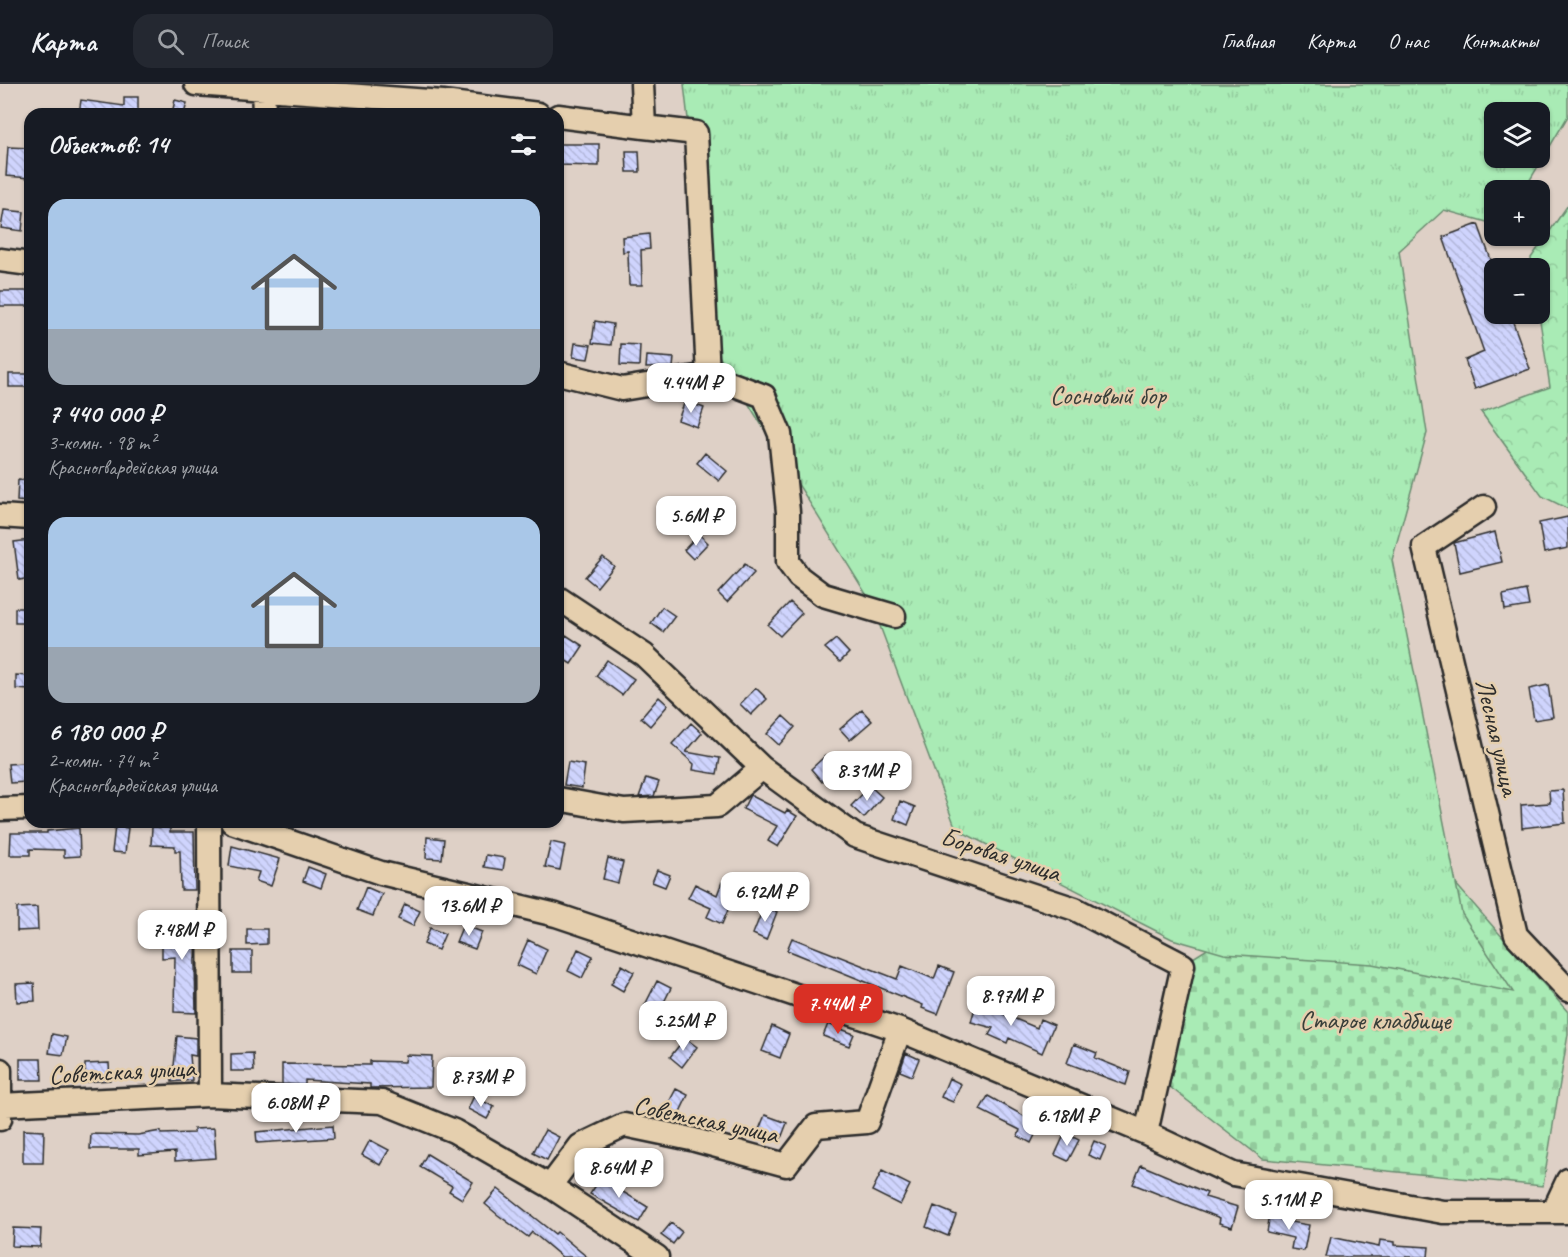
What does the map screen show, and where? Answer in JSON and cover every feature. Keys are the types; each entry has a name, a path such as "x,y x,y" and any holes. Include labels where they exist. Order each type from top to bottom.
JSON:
{"street":[{"path":"196,84 215,87 249,85 442,93 511,108"},
{"path":"642,84 644,127"},
{"path":"249,85 261,108"},
{"path":"564,117 696,132 708,375"},
{"path":"0,260 24,263"},
{"path":"564,374 622,389 708,375 764,396 780,434 788,512 788,562 799,576 823,595 894,616"},
{"name":"Лесная улица","path":"1484,507 1424,547 1516,935 1568,990"},
{"path":"0,516 24,518"},
{"name":"Боровая улица","path":"564,601 644,655 762,768 855,836 1075,909 1183,965 1146,1133"},
{"path":"564,800 624,811 717,806 762,768"},
{"path":"0,809 24,808"},
{"path":"209,828 210,1095"},
{"path":"250,828 381,873 556,915 900,1030 1146,1133 1233,1174 1443,1212 1561,1212 1568,1180"},
{"name":"Советская улица","path":"550,1186 580,1146 624,1125 691,1139 786,1165 816,1126 867,1122 900,1030"},
{"path":"0,1070 0,1119"},
{"name":"Советская улица","path":"0,1105 210,1095 382,1102 454,1131 550,1186 657,1257"}],"green space":[{"name":"Сосновый бор","path":"684,84 1568,84 1568,116 1550,146 1550,102 1484,102 1484,168 1537,168 1530,180 1484,180 1484,221 1444,210 1399,251 1427,433 1392,560 1462,914 1513,992 1372,964 1224,954 1172,939 956,829 871,602 714,348"},
{"path":"1568,205 1568,509 1542,496 1481,412 1550,387 1541,324 1550,324 1550,258 1531,258 1539,246 1550,246 1550,231"},
{"name":"Старое кладбище","path":"1405,826 1568,1012 1568,1034 1543,1186 1263,1159 1166,1084 1193,958"}],"building":[{"path":"124,97 138,97 138,108 80,108 81,100 124,106"},
{"path":"175,100 187,103 186,108 173,108"},
{"path":"564,144 599,144 599,166 564,165"},
{"path":"8,147 24,148 24,178 6,176"},
{"path":"626,151 639,151 640,172 627,172"},
{"path":"4,210 24,212 22,231 1,228"},
{"path":"1478,224 1484,246 1490,258 1484,258 1484,324 1514,324 1530,369 1475,389 1465,360 1484,352 1443,237"},
{"path":"649,234 650,249 641,250 642,285 629,285 628,251 623,252 622,237"},
{"path":"0,291 24,291 24,306 0,306"},
{"path":"595,321 613,324 611,345 592,343"},
{"path":"575,343 591,345 588,359 573,357"},
{"path":"621,344 640,345 639,366 620,365"},
{"path":"647,356 674,358 673,367 646,368"},
{"path":"9,374 24,374 24,387 9,387"},
{"path":"685,401 704,408 697,427 678,420"},
{"path":"705,453 727,471 719,481 697,463"},
{"path":"18,480 24,480 24,502 17,501"},
{"path":"1568,517 1568,548 1544,553 1539,523"},
{"path":"1495,532 1502,562 1460,572 1454,543"},
{"path":"699,534 708,543 693,559 684,550"},
{"path":"24,541 24,579 19,580 14,542"},
{"path":"603,557 614,566 597,587 585,577"},
{"path":"745,564 754,573 727,602 718,593"},
{"path":"1526,590 1529,606 1505,610 1503,595"},
{"path":"790,602 802,613 780,636 768,625"},
{"path":"662,607 675,616 663,632 651,623"},
{"path":"15,608 24,608 24,623 15,623"},
{"path":"566,635 583,646 571,664 564,660"},
{"path":"836,639 849,653 840,662 825,648"},
{"path":"607,660 634,679 622,695 596,676"},
{"path":"16,675 24,676 24,690 16,689"},
{"path":"1548,685 1553,717 1534,720 1529,689"},
{"path":"756,688 767,699 751,715 740,704"},
{"path":"659,697 668,705 650,726 641,718"},
{"path":"862,710 872,721 850,740 840,729"},
{"path":"783,716 795,727 779,745 767,734"},
{"path":"691,723 702,733 686,752 720,758 717,774 693,770 694,764 672,744"},
{"path":"825,756 837,769 822,782 811,769"},
{"path":"568,762 585,765 582,788 564,785"},
{"path":"24,763 24,782 10,783 8,764"},
{"path":"646,778 659,782 654,796 639,797"},
{"path":"870,786 882,797 864,818 851,806"},
{"path":"1563,790 1565,823 1522,828 1521,805 1550,803 1549,791"},
{"path":"750,795 785,813 787,810 797,816 778,847 768,841 777,826 743,809"},
{"path":"900,801 915,807 908,825 894,819"},
{"path":"79,828 80,856 64,857 64,850 30,849 30,855 10,855 11,833 47,833 47,831"},
{"path":"115,828 128,828 125,853 112,852"},
{"path":"152,828 170,828 170,832 194,832 195,890 181,890 180,851 175,851 175,846 151,845"},
{"path":"427,837 444,839 442,859 426,858"},
{"path":"551,842 565,845 560,870 545,867"},
{"path":"232,846 280,859 271,886 256,881 259,872 229,866"},
{"path":"486,855 505,858 503,870 484,867"},
{"path":"608,858 623,862 618,883 603,879"},
{"path":"308,867 326,874 321,888 303,881"},
{"path":"657,870 670,875 665,887 652,882"},
{"path":"722,882 737,889 722,924 707,917 711,908 688,898 695,884 717,895"},
{"path":"366,887 382,894 373,916 357,910"},
{"path":"405,904 420,911 413,926 398,919"},
{"path":"764,906 777,912 766,940 753,934"},
{"path":"37,907 38,930 17,931 17,908"},
{"path":"194,916 196,1013 174,1012 175,957 162,958 162,945 167,945 166,917"},
{"path":"463,925 482,932 475,949 456,942"},
{"path":"430,928 445,934 438,950 424,944"},
{"path":"247,929 267,929 267,944 247,945"},
{"path":"792,938 897,979 902,966 934,979 939,966 954,972 938,1014 922,1008 923,1005 787,950"},
{"path":"528,940 547,949 536,974 517,965"},
{"path":"578,949 593,956 582,978 568,971"},
{"path":"233,951 252,951 252,973 233,973"},
{"path":"622,965 634,972 623,991 611,984"},
{"path":"657,981 671,988 658,1014 644,1007"},
{"path":"34,983 35,1001 17,1002 16,984"},
{"path":"978,997 991,1000 989,1008 1037,1028 1040,1019 1054,1025 1042,1053 1009,1038 1007,1043 989,1035 993,1028 971,1022"},
{"path":"828,1024 854,1034 849,1046 823,1036"},
{"path":"772,1026 789,1034 780,1058 762,1051"},
{"path":"52,1034 67,1037 63,1055 49,1053"},
{"path":"177,1036 196,1038 196,1056 190,1055 192,1080 172,1082 171,1067 174,1066"},
{"path":"685,1038 697,1047 682,1067 670,1057"},
{"path":"1074,1044 1097,1053 1095,1058 1130,1072 1126,1085 1067,1063"},
{"path":"253,1053 254,1071 231,1071 231,1054"},
{"path":"906,1053 919,1059 912,1076 900,1071"},
{"path":"406,1055 432,1056 431,1087 370,1088 370,1084 305,1080 305,1085 282,1084 282,1064 370,1065 370,1061 405,1062"},
{"path":"20,1059 41,1059 42,1080 20,1080"},
{"path":"109,1063 110,1080 85,1082 85,1064"},
{"path":"949,1078 961,1084 953,1102 941,1097"},
{"path":"676,1089 688,1095 678,1116 665,1110"},
{"path":"474,1096 494,1107 487,1119 468,1109"},
{"path":"988,1096 1040,1125 1031,1143 1018,1136 1020,1130 980,1110"},
{"path":"765,1115 787,1123 780,1141 758,1132"},
{"path":"333,1125 334,1138 257,1143 256,1132"},
{"path":"214,1128 216,1158 175,1161 175,1152 139,1155 139,1149 90,1149 91,1134 138,1135 161,1131 161,1134 194,1133 194,1129"},
{"path":"23,1130 44,1131 43,1163 23,1163"},
{"path":"545,1130 559,1137 547,1160 533,1153"},
{"path":"1065,1133 1079,1140 1068,1161 1055,1155"},
{"path":"370,1140 389,1150 380,1165 362,1155"},
{"path":"1094,1141 1106,1146 1100,1160 1088,1155"},
{"path":"427,1154 473,1182 462,1199 449,1191 452,1186 420,1167"},
{"path":"1141,1165 1207,1193 1205,1197 1238,1207 1232,1227 1219,1223 1220,1218 1133,1184"},
{"path":"882,1171 910,1185 900,1205 872,1191"},
{"path":"603,1175 615,1183 613,1186 648,1207 639,1222 590,1194"},
{"path":"498,1189 587,1257 562,1257 532,1232 528,1237 498,1215 485,1204"},
{"path":"934,1206 956,1215 948,1236 926,1227"},
{"path":"1270,1214 1286,1217 1285,1221 1309,1225 1304,1251 1291,1249 1293,1238 1267,1232"},
{"path":"671,1223 682,1232 673,1244 661,1235"},
{"path":"13,1228 41,1229 40,1247 12,1246"},
{"path":"1331,1237 1379,1247 1380,1240 1395,1242 1395,1245 1429,1247 1428,1257 1326,1257"}]}
